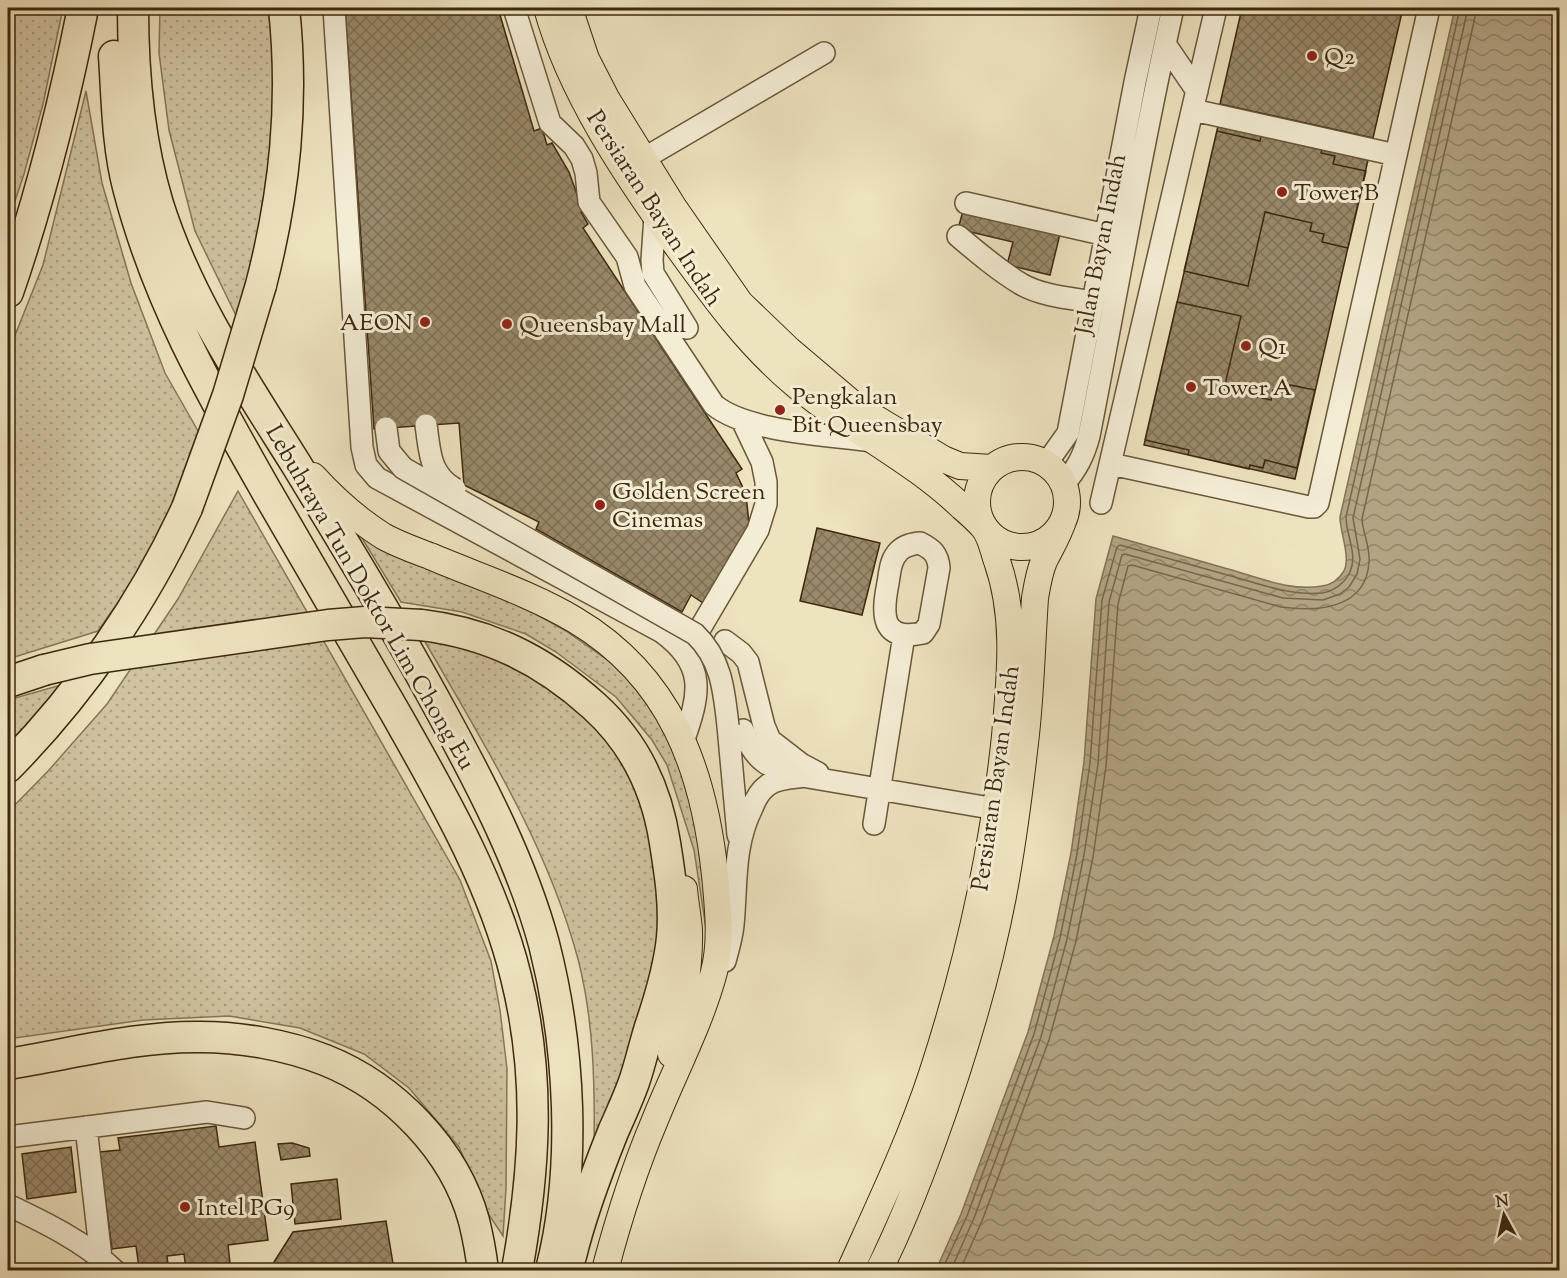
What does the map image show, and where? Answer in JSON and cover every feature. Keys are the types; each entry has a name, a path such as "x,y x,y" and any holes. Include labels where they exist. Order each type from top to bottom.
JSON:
{"highway":[{"path":"8,292 54,138 83,8"},
{"name":"Lebuhraya Tun Doktor Lim Chong Eu","path":"114,8 113,36 118,136 144,244 172,315 213,398 434,782 485,886 511,958 525,1020 534,1110 531,1187 517,1270"},
{"name":"Lebuhraya Tun Doktor Lim Chong Eu","path":"133,8 138,108 148,163 158,202 186,277 217,336 410,655 468,760 508,846 535,914 551,978 561,1036 568,1114 562,1207 551,1270"},
{"path":"8,767 82,680 115,634 169,547 187,508 228,395 261,285 281,193 288,119 284,8"},
{"path":"8,682 44,670 90,659 281,631 365,622 421,625 461,631 492,641 536,662 560,677 599,711 626,742 640,764 657,806 664,835 673,902 672,937 665,980 634,1083 587,1201 577,1230 568,1270"},
{"path":"8,1064 106,1046 176,1037 202,1037 260,1043 325,1060 354,1074 375,1088 421,1128 434,1145 452,1171 469,1206 483,1270"}],"main road":[{"name":"Persiaran Bayan Indah","path":"547,8 577,86 612,147 660,224 722,310 745,337 795,384 831,413 927,476 986,530 1002,575 1012,658 996,809 985,873 969,945 930,1078 889,1185 850,1270"},
{"name":"Persiaran Bayan Indah","path":"569,8 586,59 606,98 674,208 740,303 789,350 855,406 943,459 960,466 992,468"},
{"path":"282,442 339,504 385,537 537,601 575,620 605,641 630,663 654,690 673,718 696,776 706,813 717,892 717,955 697,1024 654,1121"},
{"path":"1019,457 1033,458 1046,464 1056,473 1063,484 1066,496 1064,518 1057,530 1047,539 1035,545 1022,547 1008,545 996,539 986,530 977,504 978,491 983,478 992,468 1005,460 1019,457"},
{"name":"Persiaran Bayan Indah","path":"879,1270 926,1161 975,1015 1003,898 1013,837 1026,732 1038,579 1064,518"},
{"path":"604,1270 654,1121 683,1006 689,930 680,862 671,829 640,764"}],"street":[{"path":"334,8 361,439 366,465 377,478 662,632 686,652 691,662 697,692 695,708 683,741"},
{"path":"514,8 550,123 574,146 582,159 589,202 627,257 635,286 714,405 722,412 742,420 777,428 872,441"},
{"name":"Jalan Bayan Indah","path":"1046,464 1068,433 1135,82 1152,8"},
{"name":"Jalan Bayan Indah","path":"1063,484 1074,472 1087,442 1173,8"},
{"path":"1101,503 1216,8"},
{"path":"1111,464 1309,507 1316,505 1429,8"},
{"path":"1165,44 1195,100 1323,145 1396,155"},
{"path":"643,159 824,53"},
{"path":"966,203 1106,235"},
{"path":"1132,215 1166,224"},
{"path":"660,224 660,268 665,280 666,296 687,328"},
{"path":"958,236 1022,285 1058,296 1093,302"},
{"path":"686,652 758,530 766,504 766,482 762,462 742,420"},
{"path":"426,425 431,460 436,473 444,482 704,629 734,676 746,819"},
{"path":"386,428 389,452 403,468 695,634 703,642 720,672 738,738 753,768 756,799"},
{"path":"874,824 904,635"},
{"path":"725,641 741,652 748,662 764,726 770,740 801,764 834,782"},
{"path":"738,738 769,766 802,776 996,809"},
{"path":"704,1005 721,972 733,928 739,842 738,738"},
{"path":"739,842 746,819 756,799 768,785 785,778 802,776"},
{"path":"8,1137 207,1112 244,1118"},
{"path":"86,1127 107,1264"},
{"path":"8,1205 34,1218 107,1264"}],"shaded area":[{"path":"8,8 63,8 43,104 8,222"},
{"path":"160,8 268,8 272,39 274,124 262,244 244,332 195,231 169,130 159,53"},
{"path":"86,91 102,183 131,283 165,373 202,438 164,537 98,631 8,659 8,353 43,265"},
{"path":"238,491 460,880 491,961 507,1069 506,1188 503,1236 489,1215 459,1147 409,1088 364,1054 300,1028 229,1016 143,1020 8,1039 8,812 49,770 107,704 178,599"},
{"path":"360,535 534,613 566,631 616,666 642,695 669,732 698,830 708,929 706,929 694,850 667,765 652,740 616,697 556,652 526,634 462,612 401,602"},
{"path":"424,640 479,652 507,662 547,686 594,724 623,758 646,813 663,904 649,1000 594,1149 594,1078 590,1030 578,959 565,916 531,834 490,755"},
{"path":"75,681 8,754 8,700"}],"water":[{"path":"1455,8 1559,8 1559,1270 936,1270 961,1214 1028,1032 1054,936 1071,853 1084,762 1096,599 1113,536 1298,587 1329,584 1340,577 1344,571 1346,552 1340,517"}],"building":[{"name":"Queensbay Mall","path":"345,8 498,8 534,131 542,128 547,145 552,143 569,172 583,211 581,212 588,224 583,228 742,469 736,473 746,494 749,524 709,607 691,595 682,612 536,529 539,522 464,485 459,423 374,429"},
{"name":"Q2","path":"1242,8 1403,8 1373,138 1220,104"},
{"name":"Q1","path":"1218,126 1368,160 1295,479 1144,445"},
{"name":"Tower B","path":"1217,131 1260,141 1261,136 1322,150 1321,153 1335,156 1333,164 1366,171 1348,248 1322,242 1324,234 1310,231 1312,223 1265,212 1248,286 1184,271"},
{"path":"963,211 1060,234 1050,275 1007,265 1013,242 958,229"},
{"name":"Tower A","path":"1177,302 1241,316 1224,389 1271,400 1273,390 1288,393 1290,385 1315,390 1297,468 1265,460 1263,468 1250,465 1249,469 1188,455 1189,450 1145,440"},
{"path":"817,528 880,543 862,615 800,601"},
{"name":"Intel PG9","path":"216,1126 219,1147 255,1142 268,1240 228,1245 230,1263 186,1269 184,1254 167,1256 168,1264 139,1268 136,1246 112,1249 99,1152 120,1150 118,1138"},
{"path":"292,1143 309,1148 310,1156 281,1160 278,1144"},
{"path":"71,1147 76,1192 27,1199 22,1154"},
{"path":"337,1179 341,1219 295,1224 291,1184"},
{"path":"386,1221 394,1270 275,1270 274,1262 293,1232"}],"place":[{"name":"Q2","path":"1312,56"},
{"name":"Tower B","path":"1282,192"},
{"name":"AEON","path":"425,322"},
{"name":"Queensbay Mall","path":"507,324"},
{"name":"Q1","path":"1246,346"},
{"name":"Tower A","path":"1191,387"},
{"name":"Pengkalan Bit Queensbay","path":"780,410"},
{"name":"Golden Screen Cinemas","path":"600,505"},
{"name":"Intel PG9","path":"185,1207"}]}
